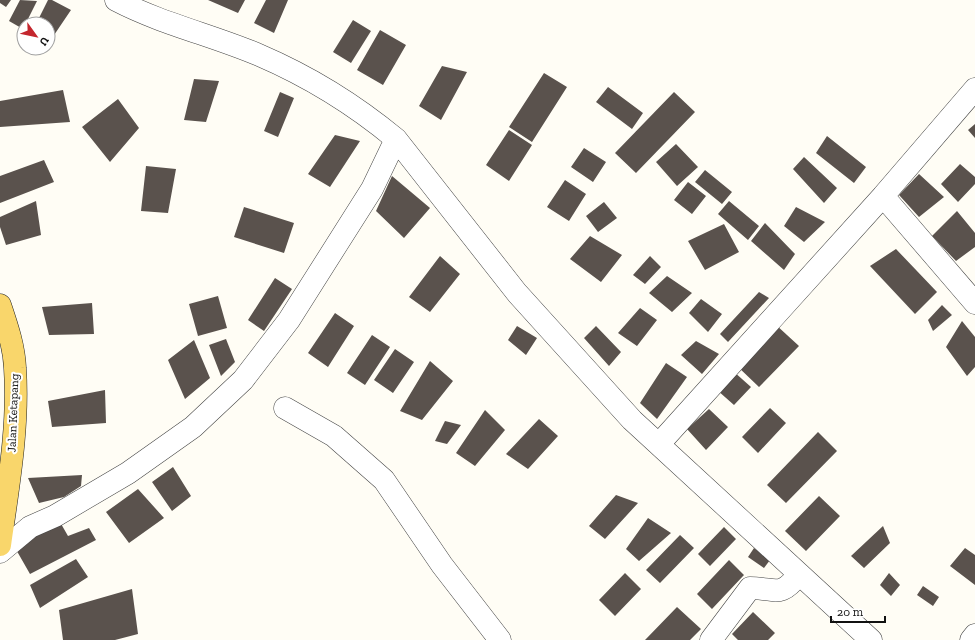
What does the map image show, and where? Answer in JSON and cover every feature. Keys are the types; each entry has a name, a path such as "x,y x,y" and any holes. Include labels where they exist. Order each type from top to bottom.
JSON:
{"main road":[{"name":"Jalan Ketapang","path":"0,305 10,334 15,367 16,396 4,481 0,545"}],"street":[{"path":"116,0 154,17 259,55 288,69 340,98 372,119 396,139 517,294 632,420 871,640"},
{"path":"659,444 883,196 975,90"},
{"path":"0,552 30,527 55,516 128,473 193,427 243,380 294,313 372,189 396,139"},
{"path":"883,196 971,291"},
{"path":"285,408 334,436 384,480 442,565 500,640"},
{"path":"711,640 750,588 782,590 790,586 799,574"},
{"path":"971,640 975,635"}],"building":[{"path":"0,0 11,0 6,7 0,3"},
{"path":"20,0 37,1 30,16 16,16 16,25 9,21"},
{"path":"48,0 52,0 71,10 56,32 56,16 40,16"},
{"path":"208,0 245,0 238,13"},
{"path":"266,0 288,0 274,33 254,23"},
{"path":"353,20 371,31 351,63 333,52"},
{"path":"380,30 406,45 383,85 357,70"},
{"path":"442,66 467,72 441,120 419,106"},
{"path":"544,73 567,87 532,142 509,127"},
{"path":"194,79 219,81 206,122 184,120"},
{"path":"608,87 643,113 632,129 596,102"},
{"path":"63,90 70,122 0,127 0,101"},
{"path":"280,92 294,98 278,137 264,131"},
{"path":"674,92 695,112 636,173 615,153"},
{"path":"118,99 139,128 110,162 82,127"},
{"path":"975,124 975,138 968,130"},
{"path":"509,130 532,145 509,181 486,165"},
{"path":"335,135 360,141 330,187 308,174"},
{"path":"827,136 866,167 854,183 816,153"},
{"path":"676,144 698,167 677,186 656,162"},
{"path":"584,148 606,162 593,182 571,167"},
{"path":"804,157 837,188 824,203 793,169"},
{"path":"44,160 54,182 0,203 0,176"},
{"path":"960,164 975,177 975,184 958,202 941,184"},
{"path":"146,166 176,169 168,213 141,211"},
{"path":"705,170 732,192 722,204 695,182"},
{"path":"919,174 944,197 919,217 899,195"},
{"path":"392,176 430,208 404,238 376,211"},
{"path":"565,180 586,194 569,221 547,207"},
{"path":"688,182 706,196 692,214 674,200"},
{"path":"36,201 41,235 6,245 0,227 0,217"},
{"path":"729,201 759,226 748,240 718,214"},
{"path":"604,202 617,218 598,232 586,216"},
{"path":"244,207 294,223 284,253 234,237"},
{"path":"796,207 825,222 804,242 784,226"},
{"path":"957,211 975,233 975,247 956,261 932,236"},
{"path":"765,223 795,254 784,270 751,241"},
{"path":"724,224 739,252 705,270 688,241"},
{"path":"590,236 622,255 601,282 570,259"},
{"path":"896,249 937,292 915,314 870,266"},
{"path":"440,256 460,274 430,312 409,297"},
{"path":"650,256 661,267 645,284 633,275"},
{"path":"667,276 692,293 672,312 649,293"},
{"path":"275,278 292,289 264,331 248,320"},
{"path":"759,292 769,298 728,342 720,334"},
{"path":"218,296 227,328 198,336 189,304"},
{"path":"701,299 722,314 708,332 689,313"},
{"path":"92,303 94,334 49,335 42,307"},
{"path":"942,305 952,315 933,331 928,320"},
{"path":"640,308 657,320 637,346 618,333"},
{"path":"335,313 354,326 328,367 308,353"},
{"path":"962,321 975,337 975,367 967,376 946,347"},
{"path":"775,324 799,346 759,387 736,365"},
{"path":"517,326 537,338 526,355 508,340"},
{"path":"596,326 621,352 609,366 584,338"},
{"path":"372,335 390,347 365,385 347,373"},
{"path":"226,339 235,362 221,376 209,345"},
{"path":"194,340 210,378 185,399 168,360"},
{"path":"696,341 719,354 702,374 681,355"},
{"path":"395,349 414,362 393,393 374,380"},
{"path":"430,361 453,381 422,420 400,411"},
{"path":"666,363 687,377 657,419 640,403"},
{"path":"733,371 751,387 734,405 717,390"},
{"path":"105,390 106,423 52,427 48,401"},
{"path":"770,408 786,423 758,453 742,437"},
{"path":"709,409 728,427 706,450 687,429"},
{"path":"485,410 505,430 475,466 456,453"},
{"path":"539,419 558,436 528,469 506,454"},
{"path":"445,421 461,425 447,444 435,441"},
{"path":"818,432 837,451 786,503 767,485"},
{"path":"173,467 191,496 172,511 152,482"},
{"path":"82,475 81,486 64,497 39,503 28,478"},
{"path":"138,489 164,518 129,543 106,512"},
{"path":"616,495 638,503 605,539 589,526"},
{"path":"819,496 840,516 806,551 785,531"},
{"path":"648,518 671,533 639,561 626,549"},
{"path":"60,522 68,536 89,528 96,540 30,574 14,546"},
{"path":"883,526 890,543 864,568 851,556"},
{"path":"724,527 736,539 710,566 698,554"},
{"path":"680,535 694,548 660,583 646,570"},
{"path":"754,548 770,560 764,568 748,557"},
{"path":"965,548 975,555 975,585 950,566"},
{"path":"76,559 88,577 40,608 30,585"},
{"path":"729,560 744,575 712,609 697,594"},
{"path":"625,573 641,589 615,616 599,600"},
{"path":"889,573 900,585 891,596 880,585"},
{"path":"923,586 939,597 933,606 917,595"},
{"path":"132,589 138,634 115,640 63,640 59,610"},
{"path":"677,607 701,629 690,640 645,640"},
{"path":"753,612 775,633 768,640 738,640 732,634"}]}
